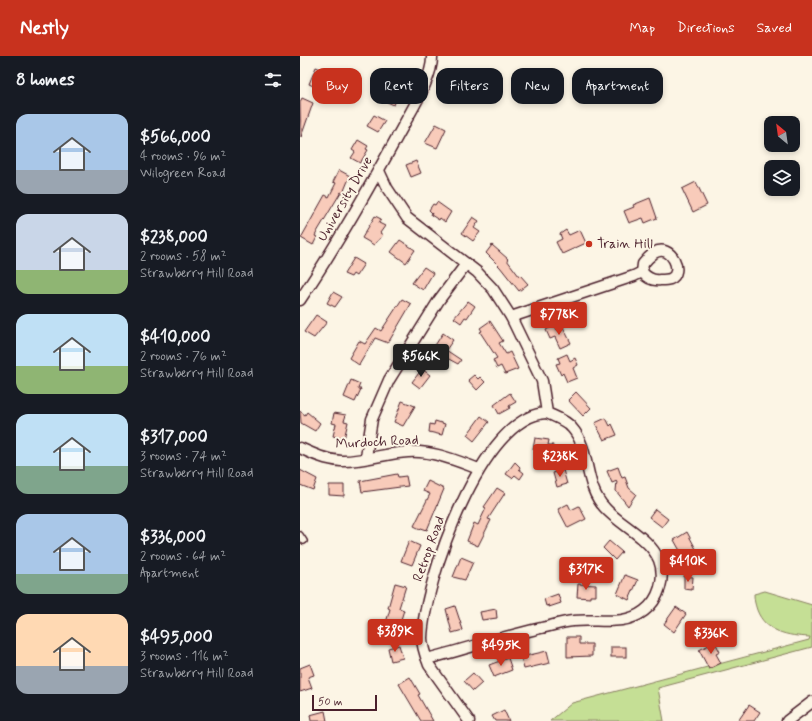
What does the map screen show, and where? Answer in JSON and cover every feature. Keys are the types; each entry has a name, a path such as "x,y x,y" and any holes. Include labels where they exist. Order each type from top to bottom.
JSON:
{"street":[{"name":"University Drive","path":"300,300 379,171 412,109 432,64 432,56"},
{"path":"379,171 387,188 407,218 477,272 493,289 511,317 542,381 546,413 572,427 578,435 590,484 605,508 645,541 654,551 662,571 661,584 655,598 644,611 632,618 613,622 573,621 524,632 427,659"},
{"path":"664,251 670,253 676,265 675,275 670,279 654,281 646,277 642,272 642,264 655,252 664,251"},
{"path":"366,457 372,419 389,380 439,300 466,264"},
{"path":"511,317 606,286 642,272"},
{"name":"Retrop Road","path":"469,721 428,665 422,640 429,592 457,515 479,469 503,437 522,420 536,413 546,413"},
{"name":"Murdoch Road","path":"300,448 313,454 342,461 409,452 450,458 479,469"},
{"path":"787,721 812,702"}],"lane":[{"path":"300,535 304,541"}],"green space":[{"path":"765,591 812,605 812,647 658,688 664,721 550,721 572,703 809,640 810,637 786,634 771,628 766,623 757,610 754,594"}],"building":[{"path":"312,77 312,85 309,84"},
{"path":"302,98 313,104 301,137 300,102"},
{"path":"374,115 385,121 378,132 367,126"},
{"path":"436,124 446,129 437,148 425,143"},
{"path":"358,140 368,146 366,149 368,150 360,163 351,158 355,152 352,150"},
{"path":"416,161 421,173 411,177 406,165"},
{"path":"339,170 350,176 343,193 341,192 317,232 315,236 317,237 313,245 301,238 325,195 329,197 336,183 333,182"},
{"path":"696,182 707,205 693,212 682,189"},
{"path":"650,198 657,218 645,223 643,218 629,223 624,211 634,207 633,205"},
{"path":"437,202 451,212 445,222 440,218 439,220 431,215 432,213 429,210 433,204 435,205"},
{"path":"375,216 381,219 379,223 385,226 380,233 383,235 374,245 362,238"},
{"path":"473,217 479,221 474,228 480,232 473,241 462,233"},
{"path":"566,230 569,235 580,230 586,243 562,254 556,242 562,239 560,234"},
{"path":"400,240 415,250 406,263 391,252"},
{"path":"492,245 508,259 507,260 519,276 520,275 528,284 519,291 500,267 486,253"},
{"path":"354,258 364,264 356,276 353,274 351,277 344,274"},
{"path":"424,267 433,273 423,290 412,283"},
{"path":"333,292 342,297 335,307 327,303"},
{"path":"402,299 411,304 388,343 375,338 359,365 349,358 359,341 365,344 376,328 381,331"},
{"path":"468,301 475,306 467,318 465,317 461,323 454,318"},
{"path":"316,315 327,322 314,338 304,332"},
{"path":"490,321 503,341 499,343 506,354 510,352 518,369 505,374 501,366 497,368 493,360 497,358 480,332 482,331 480,328"},
{"path":"555,325 557,330 563,327 571,343 560,348 555,337 550,339 546,330"},
{"path":"443,333 453,340 446,350 461,360 458,364 432,350"},
{"path":"567,354 570,361 575,358 578,365 573,368 577,378 567,382 563,373 561,375 556,364 560,363 558,358"},
{"path":"422,369 430,375 420,388 412,382"},
{"path":"474,375 478,379 480,377 485,382 477,390 468,380"},
{"path":"351,380 360,384 358,389 361,389 355,402 344,397"},
{"path":"576,392 591,408 583,416 568,400"},
{"path":"510,393 516,402 509,406 510,408 499,414 494,405"},
{"path":"402,401 415,406 403,426 394,422"},
{"path":"300,411 305,415 307,412 320,423 315,431 301,423"},
{"path":"334,413 346,415 344,421 348,422 344,439 333,436 336,424 332,423"},
{"path":"481,416 489,422 474,441 467,435"},
{"path":"606,418 610,426 612,424 617,435 604,440 595,423"},
{"path":"435,421 445,424 442,435 429,432 430,424 434,425"},
{"path":"535,438 549,440 548,445 553,445 551,453 543,451 542,455 535,454 536,449 533,449"},
{"path":"515,462 520,467 519,469 524,473 520,479 515,475 512,478 506,474"},
{"path":"618,467 622,478 625,477 629,488 636,494 628,506 616,491 617,481 612,483 607,471"},
{"path":"300,470 317,479 313,490 300,485"},
{"path":"563,470 567,484 557,487 553,473"},
{"path":"397,474 398,477 406,476 408,486 362,492 360,481"},
{"path":"428,481 444,489 427,530 414,526 430,494 423,491"},
{"path":"329,485 344,485 344,496 329,495"},
{"path":"497,488 505,493 488,519 491,520 478,546 467,541 474,523 478,525 486,508 484,507"},
{"path":"568,504 571,510 579,506 586,519 568,528 558,509"},
{"path":"655,509 668,519 662,527 649,517"},
{"path":"687,532 696,549 683,556 674,540"},
{"path":"409,541 420,546 412,565 401,561"},
{"path":"609,541 622,552 615,560 603,548"},
{"path":"461,557 473,562 465,580 453,577"},
{"path":"625,575 638,580 629,600 617,594"},
{"path":"684,576 693,577 692,590 684,589"},
{"path":"395,583 406,586 399,608 404,610 398,629 385,626"},
{"path":"578,584 596,585 596,596 590,596 590,598 577,597"},
{"path":"558,594 561,603 549,607 549,605 546,606 544,599"},
{"path":"455,606 463,630 452,633 446,609"},
{"path":"676,607 686,614 674,632 664,624"},
{"path":"496,609 497,618 482,620 480,612"},
{"path":"567,637 579,637 579,644 592,644 592,656 567,657"},
{"path":"715,642 720,652 716,654 721,663 709,669 699,650"},
{"path":"399,645 403,658 391,661 388,648"},
{"path":"611,647 626,647 626,657 611,657"},
{"path":"547,651 550,663 524,669 521,657"},
{"path":"508,658 512,670 494,677 489,665"},
{"path":"310,664 314,675 308,677 312,688 300,692 300,668"},
{"path":"473,673 482,683 473,691 464,681"},
{"path":"410,677 420,694 418,695 433,721 421,721 399,684"},
{"path":"749,705 760,712 754,721 738,721"},
{"path":"504,710 509,721 495,721 492,716"},
{"path":"325,711 327,721 311,721 310,715"}],"place":[{"name":"Train Hill","path":"589,244"}]}
